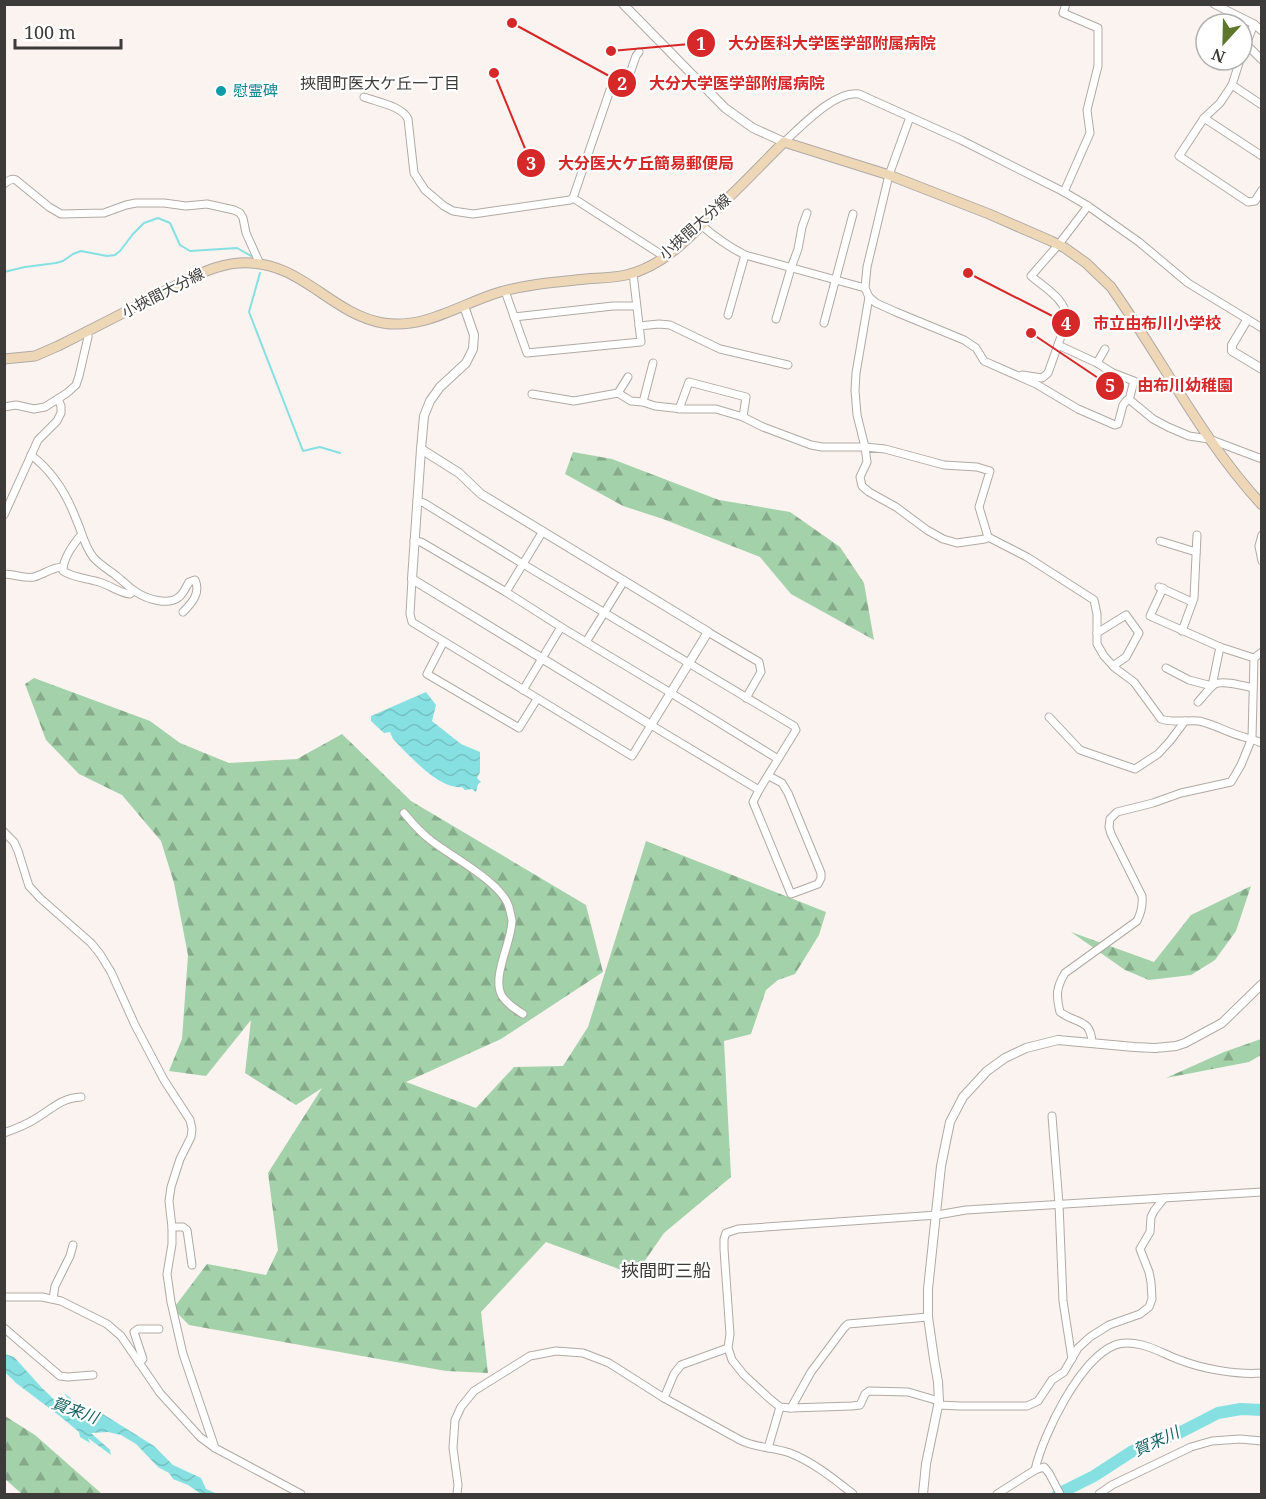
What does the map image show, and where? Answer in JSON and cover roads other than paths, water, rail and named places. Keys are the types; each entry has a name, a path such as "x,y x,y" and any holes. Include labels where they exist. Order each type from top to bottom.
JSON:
{"main road":[{"path":"784,142 889,175 989,214 1059,244 1086,263 1111,287 1209,440 1235,475 1262,505"},
{"name":"小挾間大分線","path":"4,359 35,356 210,269 238,263 278,267 354,313 385,323 401,324 421,321 505,291 535,284 614,277 633,273 649,267 665,256 701,225 784,142"}],"street":[{"path":"623,4 725,108 753,128 784,142 825,107 841,97 853,93 859,94 961,140 1064,192 1140,242 1188,283 1262,328"},
{"path":"1064,192 1090,133 1087,110 1098,66 1098,28 1063,13 1066,4"},
{"path":"1214,4 1230,12"},
{"path":"1254,24 1262,31"},
{"path":"364,97 405,113 408,119 414,172 425,190 453,211 473,214 570,200 573,198 610,90 614,87 624,91 639,52"},
{"path":"1236,72 1232,85 1220,103 1204,118 1179,156 1248,202 1255,201 1262,190"},
{"path":"1232,85 1262,105"},
{"path":"910,117 889,175 867,267 865,288 869,297 876,303 964,340 976,348 984,361 1015,374 1078,409 1114,425 1118,424 1123,405 1129,400 1134,381 1058,345"},
{"path":"1204,118 1262,156"},
{"path":"4,184 9,180 16,180 61,214 104,213 136,203 186,206 207,204 234,210 243,218 246,233 260,264"},
{"path":"573,198 665,256"},
{"path":"1015,374 1042,378 1048,373 1066,321 1065,311 1063,304 1031,276 1088,206"},
{"path":"776,319 807,213"},
{"path":"824,323 853,214"},
{"path":"701,225 730,247 745,255 865,288"},
{"path":"728,315 745,255"},
{"path":"505,291 527,353 641,342 633,273"},
{"path":"869,297 855,390 857,415 867,462 860,477 862,486 943,539 957,543 988,537"},
{"path":"464,306 474,335 473,349 466,363 440,387 430,401 424,416 414,541 410,614 412,622 632,756 708,632"},
{"path":"514,317 613,306 636,306"},
{"path":"1247,320 1232,345 1232,351 1262,369"},
{"path":"639,326 670,325 720,349 788,365"},
{"path":"4,407 16,405 34,409 45,407 76,385 83,362 88,330"},
{"path":"1097,363 1105,349"},
{"path":"644,402 653,363"},
{"path":"618,393 628,377"},
{"path":"679,409 689,382 746,397 743,417"},
{"path":"532,394 574,401 618,393 631,400 655,406 679,409 716,409 743,417 811,445 885,449 944,465 978,467 990,471 979,507 988,537 1027,557 1094,600 1099,648 1113,666 1134,682 1161,719 1200,721 1262,743"},
{"path":"4,515 38,440 61,413 58,399"},
{"path":"1129,400 1168,427 1189,436 1209,440 1261,458"},
{"path":"421,449 459,473 481,494 759,662 761,672 746,698"},
{"path":"31,455 66,495 81,535 93,558 134,591 159,601 171,601 178,598 189,582 195,580 196,593 191,604 183,612"},
{"path":"417,501 424,503 794,726 796,730 753,802 791,894 818,884 821,873 788,793 782,783 769,776"},
{"path":"506,592 543,531"},
{"path":"62,567 81,535"},
{"path":"1182,631 1194,598 1197,535"},
{"path":"1262,535 1259,546 1262,561"},
{"path":"414,541 421,542 506,592 778,759"},
{"path":"1160,541 1196,552"},
{"path":"4,574 32,577 62,567"},
{"path":"62,567 63,571 75,577 100,582 123,593 130,594 134,591"},
{"path":"412,579 759,790"},
{"path":"586,642 624,581"},
{"path":"1192,602 1161,587 1150,616 1220,647 1254,658"},
{"path":"1097,633 1126,615 1139,633 1126,657 1113,666"},
{"path":"523,690 561,627"},
{"path":"443,642 427,674 519,728 537,699"},
{"path":"1212,686 1220,647"},
{"path":"1254,658 1262,652"},
{"path":"1092,1043 1089,1030 1084,1023 1060,1012 1057,997 1059,984 1065,973 1137,921 1143,905 1139,888 1111,834 1110,819 1117,812 1129,808 1231,782 1242,765 1252,738 1254,658"},
{"path":"1166,668 1189,680 1212,686"},
{"path":"1198,702 1217,683 1253,688"},
{"path":"1049,717 1080,750 1135,769 1158,754 1185,721"},
{"path":"404,813 411,823 431,841 491,883 500,891 508,904 512,920 499,976 499,989 511,1007 523,1014"},
{"path":"4,832 14,842 29,886 100,954 164,1080 190,1120 191,1137 180,1158 171,1187 169,1201 172,1244 167,1274 183,1354 215,1448"},
{"path":"923,1494 926,1464 938,1403 939,1382 928,1317 928,1289 941,1166 950,1122 963,1097 975,1082 1005,1058 1026,1048 1058,1040 1155,1048 1185,1043 1222,1023 1262,984"},
{"path":"4,1132 35,1120 64,1099 81,1097"},
{"path":"1052,1116 1064,1301 1072,1360"},
{"path":"1164,1198 1151,1217 1150,1232 1140,1249 1151,1282 1152,1299 1149,1307 1140,1314 1109,1325 1084,1343 1078,1348 1064,1372 1052,1380 1038,1401 1027,1406 960,1406 938,1403 908,1392 869,1391 860,1405 780,1407 744,1375 732,1360 728,1348 730,1334 724,1239 726,1233 738,1229 937,1215 966,1210 1262,1192"},
{"path":"172,1227 183,1227 187,1230 192,1265"},
{"path":"53,1299 55,1286 73,1245"},
{"path":"4,1297 26,1296 61,1301 107,1324 121,1336 160,1393 200,1437 215,1448 301,1494"},
{"path":"792,1408 811,1372 848,1324 928,1317"},
{"path":"4,1328 60,1376 93,1375"},
{"path":"139,1363 143,1359 134,1332 138,1329 159,1329"},
{"path":"1035,1470 1045,1438 1072,1387 1096,1359 1118,1344 1142,1345 1192,1364 1251,1374 1262,1373"},
{"path":"664,1398 674,1374 681,1365 728,1348"},
{"path":"457,1494 453,1448 455,1420 461,1407 474,1391 530,1356 555,1352 583,1353 609,1363 664,1398 749,1445 789,1453 807,1462 853,1494"},
{"path":"768,1448 780,1407"},
{"path":"1099,1494 1112,1485 1191,1447 1212,1441 1240,1439 1262,1441"},
{"path":"997,1494 1035,1470 1044,1467 1060,1494"}],"water":[{"path":"426,692 436,705 432,721 461,744 480,752 480,772 477,778 481,782 476,792 472,789 465,790 462,787 444,783 434,777 393,739 390,732 384,733 371,721 371,716"},
{"path":"5,1354 14,1357 59,1404 74,1408 64,1393 78,1404 98,1411 154,1446 173,1465 201,1478 206,1489 217,1494 201,1494 173,1479 136,1444 121,1435 108,1432 91,1433 110,1450 111,1455 88,1438 90,1443 80,1437 79,1432 5,1372"}],"waterway":[{"path":"4,272 56,263 81,251 107,256 115,255 144,223 158,218 170,223 180,245 190,251 237,248 253,257"},
{"path":"260,273 249,312 303,451 320,447 340,453"},
{"name":"賀来川","path":"1058,1494 1094,1476 1131,1452 1181,1432 1218,1413 1241,1409 1262,1410"}],"place":[{"name":"大分大学医学部附属病院","path":"512,23"},
{"name":"大分医科大学医学部附属病院","path":"611,51"},
{"name":"大分医大ケ丘簡易郵便局","path":"494,73"},
{"name":"慰霊碑","path":"221,91"},
{"name":"市立由布川小学校","path":"968,273"},
{"name":"由布川幼稚園","path":"1031,333"}],"district":[{"name":"挾間町医大ケ丘一丁目","path":"380,83"},
{"name":"挾間町三船","path":"666,1271"}]}
